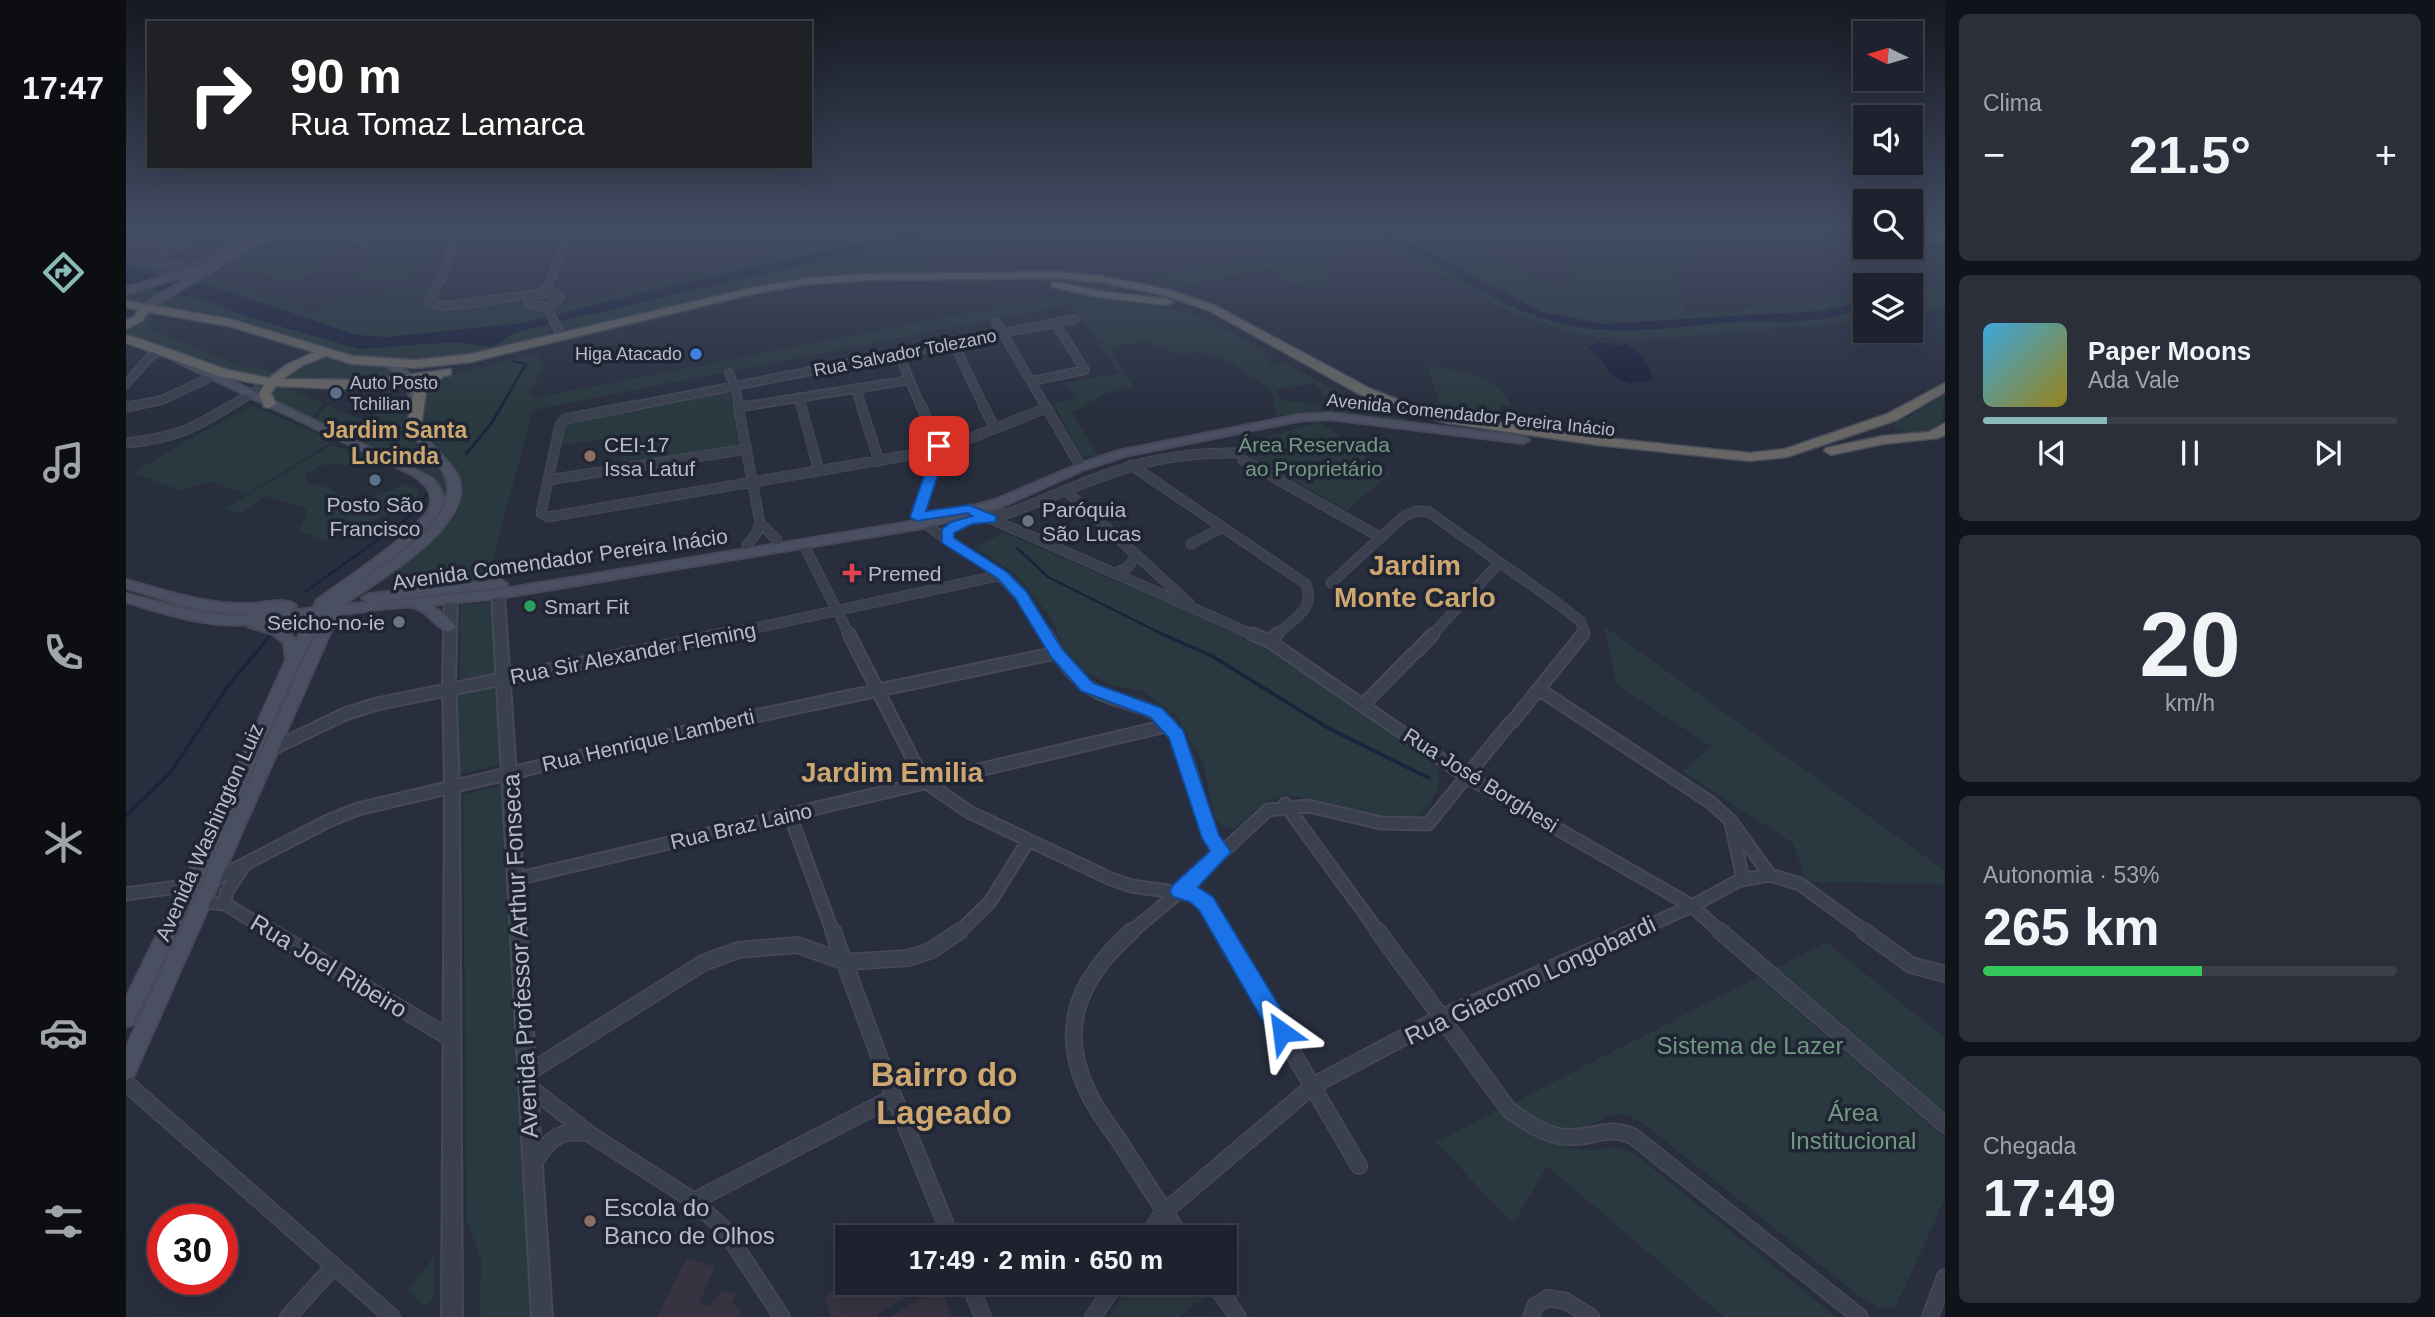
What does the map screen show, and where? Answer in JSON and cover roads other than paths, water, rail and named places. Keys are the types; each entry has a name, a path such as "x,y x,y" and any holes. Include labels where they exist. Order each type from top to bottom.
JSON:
{"highway":[{"path":"415,420 419,393 426,385 442,376 542,345 560,332 577,332 754,290"},
{"path":"128,304 230,323 352,360 419,364 542,345 793,290"},
{"path":"1090,290 1098,294 1164,301 1197,309 1359,398 1409,416 1522,440"},
{"name":"Avenida Comendador Pereira Inácio","path":"1155,290 1188,299 1234,319 1366,392 1404,407 1447,419 1597,441 1750,457 1787,453 1892,417 1945,387"},
{"path":"126,325 138,319 145,307"},
{"path":"126,339 238,377 272,381 349,385 412,379 472,366"},
{"path":"269,404 264,397 272,381 304,360 324,352"},
{"path":"1892,417 1887,425 1889,428 1911,438"},
{"name":"Avenida Comendador Pereira Inácio","path":"1522,440 1757,465 1810,457 1851,444 1911,438 1943,430"}],"main road":[{"path":"145,307 171,290"},
{"path":"168,353 417,473 434,486 438,496 433,512 418,530 328,607"},
{"path":"328,607 428,536 446,518 455,501 456,492 452,478 422,439 415,420 412,379 403,370 389,364"},
{"name":"Avenida Comendador Pereira Inácio","path":"415,597 451,599 750,549 804,545 999,503 1081,467 1149,446 1313,416 1522,440"},
{"name":"Avenida Comendador Pereira Inácio","path":"750,549 771,538 920,521"},
{"path":"404,553 391,567 385,582 395,590 415,597 449,627"},
{"name":"Avenida Comendador Pereira Inácio","path":"126,584 201,605 226,609 328,607"},
{"path":"451,599 467,588"},
{"name":"Avenida Comendador Pereira Inácio","path":"126,598 192,616 232,621 467,588 493,590"},
{"name":"Avenida Washington Luiz","path":"126,1018 191,885 291,664 328,607"},
{"name":"Avenida Washington Luiz","path":"126,1070 214,880 328,607"},
{"path":"232,621 265,625 282,632 290,639 293,650 291,664"}],"street":[{"path":"434,290 429,298 433,304 443,306 558,294 561,298 550,314"},
{"path":"532,307 528,301 545,290"},
{"path":"477,302 508,302 532,307 550,314 560,332"},
{"path":"532,307 543,307 557,302"},
{"name":"Rua Salvador Tolezano","path":"548,480 562,420 1075,319"},
{"path":"996,322 1081,467"},
{"path":"1032,381 1084,372 1055,323"},
{"path":"954,344 994,427"},
{"path":"126,384 150,357 168,353"},
{"path":"899,355 940,450 920,521 1002,575 1021,595 1056,653 1087,687 1147,708 1170,726 1183,753 1211,838 1222,852"},
{"path":"729,373 735,386 760,523 771,538"},
{"path":"126,407 162,400 213,376"},
{"path":"739,407 910,380"},
{"path":"126,443 177,436 272,381"},
{"path":"856,388 879,461"},
{"path":"799,397 819,471"},
{"path":"747,449 548,480 541,513 545,517 940,450 1047,408"},
{"path":"947,540 947,532 956,525 970,520 991,519 1131,465 1218,452 1239,456 1380,537"},
{"path":"1131,465 1298,577 1310,591 1309,605 1269,640"},
{"path":"1065,490 1198,612"},
{"name":"Rua José Borghesi","path":"972,510 1198,612 1269,640 1467,776 1692,906 1945,1125"},
{"path":"1172,1225 1088,1093 1079,1071 1076,1023 1078,1001 1092,973 1141,923 1268,810 1285,804 1310,805 1376,823 1406,827 1428,824 1541,690 1584,631 1580,621 1429,512 1420,510 1413,512 1380,537 1331,583"},
{"path":"750,549 760,523"},
{"path":"1191,544 1223,527"},
{"path":"804,545 924,781 969,813 1131,886 1196,895 1206,904 1359,1166"},
{"path":"1115,573 1127,568 1136,556"},
{"path":"1364,704 1499,564"},
{"name":"Rua Sir Alexander Fleming","path":"270,750 345,714 377,704 837,612 1002,575"},
{"name":"Avenida Professor Arthur Fonseca","path":"493,590 503,678 542,1317"},
{"path":"451,599 449,690 452,787 452,1317"},
{"name":"Rua Henrique Lamberti","path":"214,880 328,821 358,809 736,720 1056,653"},
{"path":"1541,690 1710,802 1730,820 1770,875"},
{"name":"Rua Braz Laino","path":"516,879 924,781 1170,726"},
{"path":"1285,804 1509,1110 1539,1130 1561,1137 1577,1138 1612,1129 1629,1134 1653,1150 1860,1317"},
{"path":"790,815 894,1097 946,1225"},
{"path":"1730,820 1743,879"},
{"path":"782,1317 724,1230 694,1201 591,1135 528,1079 703,963 738,950 797,945 846,962 908,958 930,951 957,934 990,902 1028,841"},
{"path":"225,904 226,893 235,876 249,860"},
{"name":"Rua Giacomo Longobardi","path":"1155,1225 1163,1213 1314,1085 1440,1018 1692,906 1743,879 1770,875 1800,884 1911,965 1945,974"},
{"path":"126,894 191,885"},
{"name":"Rua Joel Ribeiro","path":"203,902 225,904 452,1039"},
{"path":"126,1083 393,1317"},
{"path":"694,1201 894,1097"},
{"path":"532,1167 542,1148 556,1134 573,1130 591,1135"},
{"path":"288,1317 334,1266"},
{"path":"1930,1317 1945,1277"},
{"path":"974,1295 983,1317"},
{"path":"1093,1317 1108,1295"},
{"path":"1222,1295 1238,1317"},
{"path":"1531,1317 1532,1310 1541,1299 1553,1296 1570,1302 1591,1317"}],"water":[{"path":"159,290 225,290 357,335 387,337 522,323 654,290 693,290 515,333 492,347 454,342 359,349 249,317 211,302"},
{"path":"1481,290 1501,290 1540,311 1601,324 1819,311 1853,304 1853,312 1794,322 1734,322 1626,330 1574,326 1547,320"},
{"path":"1600,342 1621,347 1624,343 1633,348 1653,378 1648,382 1634,381 1633,384 1614,376 1589,347"}],"waterway":[{"path":"466,454 491,424 526,364 513,361"},
{"path":"305,592 404,521 430,491"},
{"path":"1017,548 1048,577 1162,634"},
{"path":"1162,634 1212,656 1330,729 1429,778"},
{"path":"1162,634 1166,636"},
{"path":"126,816 171,772 228,686 269,637"}],"place":[{"name":"Higa Atacado","path":"696,354"},
{"name":"Auto Posto Tchilian","path":"336,393"},
{"name":"CEI-17 Issa Latuf","path":"590,456"},
{"name":"Posto São Francisco","path":"375,480"},
{"name":"Paróquia São Lucas","path":"1028,521"},
{"name":"Premed","path":"852,573"},
{"name":"Smart Fit","path":"530,606"},
{"name":"Seicho-no-ie","path":"399,622"},
{"name":"Escola do Banco de Olhos","path":"590,1221"}],"district":[{"name":"Jardim Santa Lucinda","path":"395,443"},
{"name":"Jardim Monte Carlo","path":"1415,581"},
{"name":"Jardim Emilia","path":"892,772"},
{"name":"Bairro do Lageado","path":"944,1093"}],"park label":[{"name":"Área Reservada ao Proprietário","path":"1314,456"},
{"name":"Sistema de Lazer","path":"1750,1045"},
{"name":"Área Institucional","path":"1853,1126"}]}
